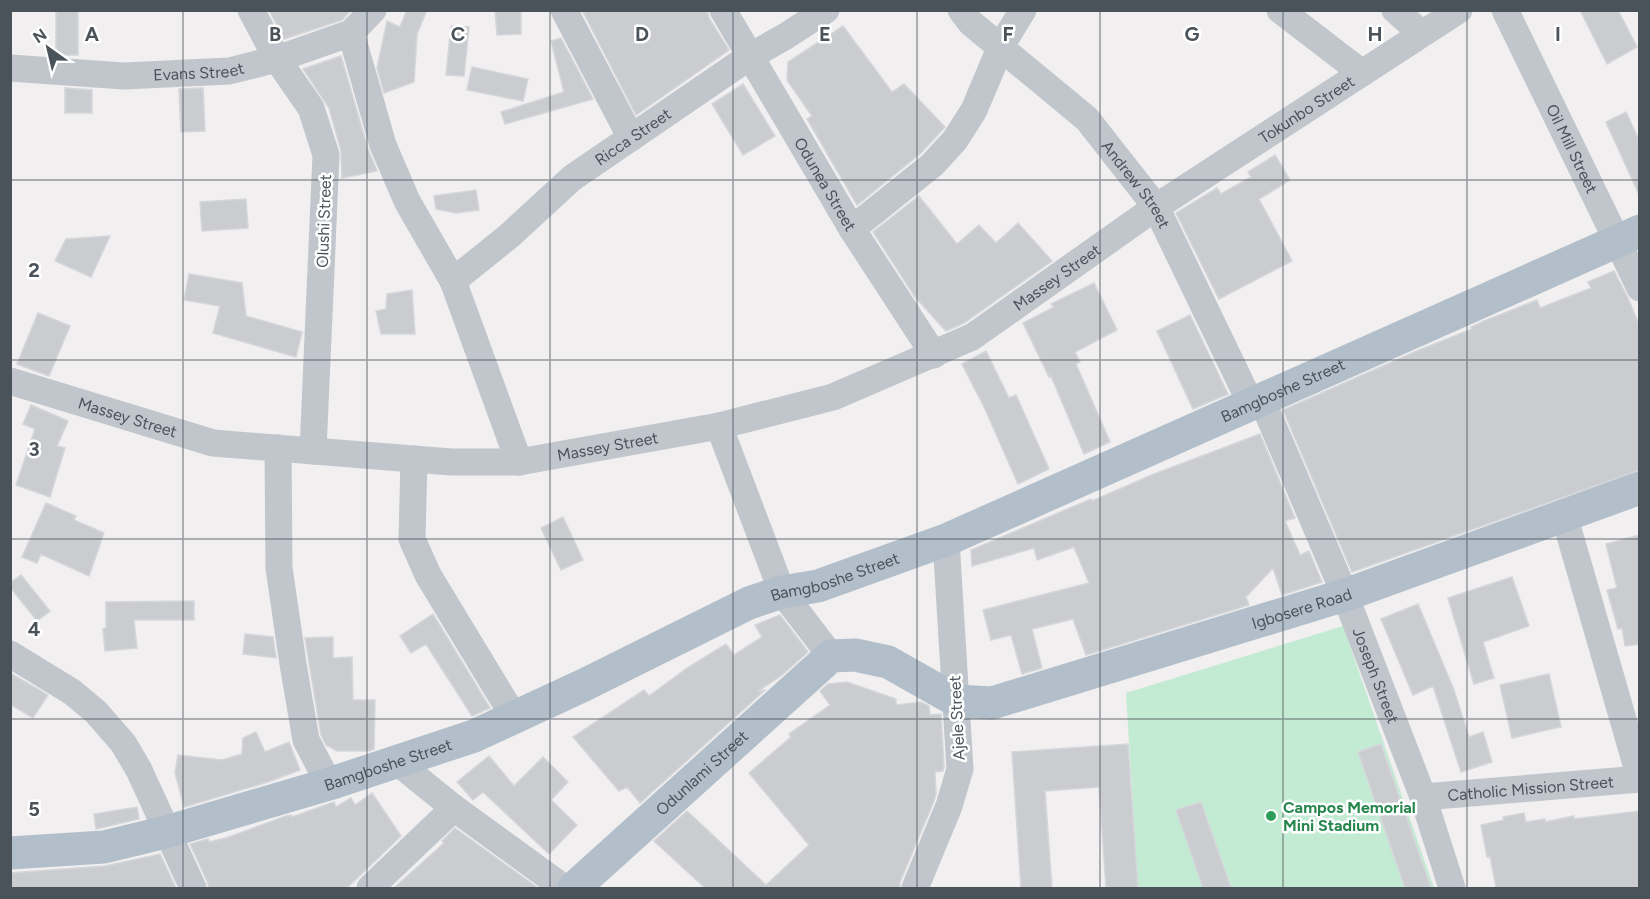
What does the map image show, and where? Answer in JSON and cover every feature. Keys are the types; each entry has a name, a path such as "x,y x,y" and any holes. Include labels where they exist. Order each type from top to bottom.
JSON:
{"main road":[{"name":"Bamgboshe Street","path":"10,853 104,847 166,832 329,784 474,736 584,685 749,603 782,592 818,586 946,540 1629,235"},
{"name":"Igbosere Road","path":"957,701 992,703 1345,595 1640,488"},
{"path":"831,656 855,655 888,662 957,701"},
{"name":"Odunlami Street","path":"574,888 831,656"}],"street":[{"name":"Olushi Street","path":"251,10 277,58 311,108 326,155 313,451"},
{"name":"Evans Street","path":"10,68 124,76 230,72 351,33 373,10"},
{"path":"564,10 631,138"},
{"name":"Odunea Street","path":"723,10 852,229 934,355"},
{"name":"Ricca Street","path":"453,281 508,236 572,178 749,57 825,10"},
{"name":"Andrew Street","path":"961,10 971,23 1087,119 1156,207 1257,402"},
{"path":"852,229 932,165 955,141 974,110 1001,46 1023,10"},
{"path":"1280,10 1362,73"},
{"path":"1395,10 1421,33"},
{"name":"Tokunbo Street","path":"1156,207 1459,10"},
{"name":"Oil Mill Street","path":"1505,10 1629,235 1640,288"},
{"path":"351,33 383,145 408,201 453,281 519,462"},
{"name":"Massey Street","path":"10,381 213,443 451,462 519,462 719,426 833,397 972,337 1156,207"},
{"name":"Joseph Street","path":"1257,402 1345,595 1423,797 1452,888"},
{"path":"719,426 782,592 831,656"},
{"path":"278,448 279,568 291,653 306,740 329,784"},
{"path":"414,459 412,540 428,575 514,717"},
{"path":"1564,515 1640,778"},
{"name":"Ajele Street","path":"915,888 949,806 960,769 946,540"},
{"path":"10,654 72,692 96,712 123,743 139,770 193,888"},
{"path":"397,762 454,808 564,888"},
{"name":"Catholic Mission Street","path":"1423,797 1640,778"},
{"path":"370,888 454,808"}],"green space":[{"name":"Campos Memorial Mini Stadium","path":"1343,626 1434,888 1138,888 1126,693"}],"building":[{"path":"56,10 78,10 78,55 56,55"},
{"path":"269,10 351,10 342,20 284,39"},
{"path":"407,10 427,10 417,34 414,82 384,93 377,68 387,21 400,27"},
{"path":"495,10 521,10 521,34 497,35"},
{"path":"582,10 707,10 709,18 729,50 636,115"},
{"path":"1580,10 1618,10 1637,47 1607,64"},
{"path":"451,26 469,27 464,76 446,75"},
{"path":"843,26 892,92 904,84 945,127 921,153 857,205 807,119 812,116 787,80 788,62"},
{"path":"561,38 593,99 505,124 501,112 564,92 551,41"},
{"path":"341,56 368,149 377,171 342,178 341,151 329,108 303,69"},
{"path":"472,67 528,79 523,101 467,90"},
{"path":"743,84 775,136 743,155 712,104"},
{"path":"65,88 92,90 92,113 65,113"},
{"path":"203,88 205,131 181,132 179,89"},
{"path":"1626,112 1640,142 1640,197 1606,122"},
{"path":"1275,155 1290,180 1259,199 1292,261 1219,299 1176,213 1217,188 1221,194 1251,177 1248,172"},
{"path":"476,190 479,210 456,213 436,209 434,196"},
{"path":"919,196 957,244 979,225 996,243 1018,223 1052,261 964,323 946,331 915,297 873,232"},
{"path":"246,199 248,228 202,231 200,202"},
{"path":"110,236 91,277 55,261 66,239"},
{"path":"1614,271 1640,327 1640,470 1352,572 1283,410 1537,300 1540,308 1591,288 1588,282"},
{"path":"189,274 242,283 246,316 302,332 296,357 213,333 220,306 184,300"},
{"path":"1094,283 1117,330 1075,352 1080,362 1076,364 1110,442 1084,454 1051,376 1049,377 1023,323 1054,307 1051,304"},
{"path":"412,290 415,334 381,334 376,311 386,309 387,294"},
{"path":"38,313 70,326 49,376 17,364"},
{"path":"1190,315 1228,394 1193,409 1157,331"},
{"path":"986,351 1009,398 1016,395 1049,469 1018,484 985,409 962,364"},
{"path":"31,405 68,421 57,446 65,448 50,497 16,485 35,429 23,424"},
{"path":"1260,434 1295,518 1285,521 1300,555 1309,551 1322,582 1282,595 1273,568 1246,597 1249,605 1086,655 1073,619 1032,629 1042,668 1022,674 1011,635 991,640 983,610 1089,583 1074,547 1037,560 1034,548 972,566 971,550 1091,499 1092,501 1154,474"},
{"path":"46,503 76,516 74,520 104,533 89,576 41,554 37,563 22,557"},
{"path":"563,517 583,560 561,570 541,528"},
{"path":"1640,535 1640,644 1625,646 1622,628 1618,629 1607,590 1617,588 1606,544"},
{"path":"21,575 50,611 37,621 10,587 10,583"},
{"path":"1512,577 1529,626 1483,642 1494,678 1474,684 1448,598"},
{"path":"194,601 194,620 134,620 137,648 105,651 103,629 106,628 106,602"},
{"path":"1418,604 1454,690 1469,737 1483,732 1492,762 1461,772 1433,686 1413,695 1381,619"},
{"path":"433,614 490,708 472,716 426,644 411,653 400,636"},
{"path":"780,615 808,652 781,676 758,691 765,690 640,803 627,787 619,791 573,737 644,690 649,696 687,668 726,644 734,655 762,637 755,625"},
{"path":"245,634 273,637 276,658 243,654"},
{"path":"333,637 333,658 352,657 353,700 375,700 374,749 369,751 337,751 326,745 321,735 305,638"},
{"path":"10,673 48,695 33,718 10,704"},
{"path":"1549,674 1561,727 1512,738 1500,685"},
{"path":"847,682 896,699 896,705 921,702 929,706 930,715 941,714 944,767 943,771 935,772 934,801 900,882 900,888 705,888 654,841 687,811 766,885 809,845 749,773 791,737 789,734 830,705 820,691 828,684"},
{"path":"256,732 265,752 289,742 300,770 184,807 175,773 178,755 222,760 242,754 243,738"},
{"path":"1128,744 1138,888 1106,888 1099,787 1045,791 1052,888 1021,888 1012,752"},
{"path":"1381,744 1431,888 1405,888 1358,752"},
{"path":"489,756 514,786 543,757 568,782 551,800 577,825 549,854 483,792 473,800 457,782"},
{"path":"372,793 401,836 347,888 209,888 190,844 208,839 209,842 226,838 286,816 291,815 292,817 334,802 336,807 351,798 355,805"},
{"path":"1201,802 1231,888 1203,888 1176,810"},
{"path":"137,807 139,819 96,829 94,814"},
{"path":"1640,811 1640,888 1496,888 1481,825 1524,813 1526,822 1545,819 1545,822 1574,816 1574,819"},
{"path":"455,828 538,888 394,888 444,843 442,841"},
{"path":"160,854 176,888 10,888 10,873 105,866"}],"place":[{"name":"Campos Memorial Mini Stadium","path":"1271,816"}]}
